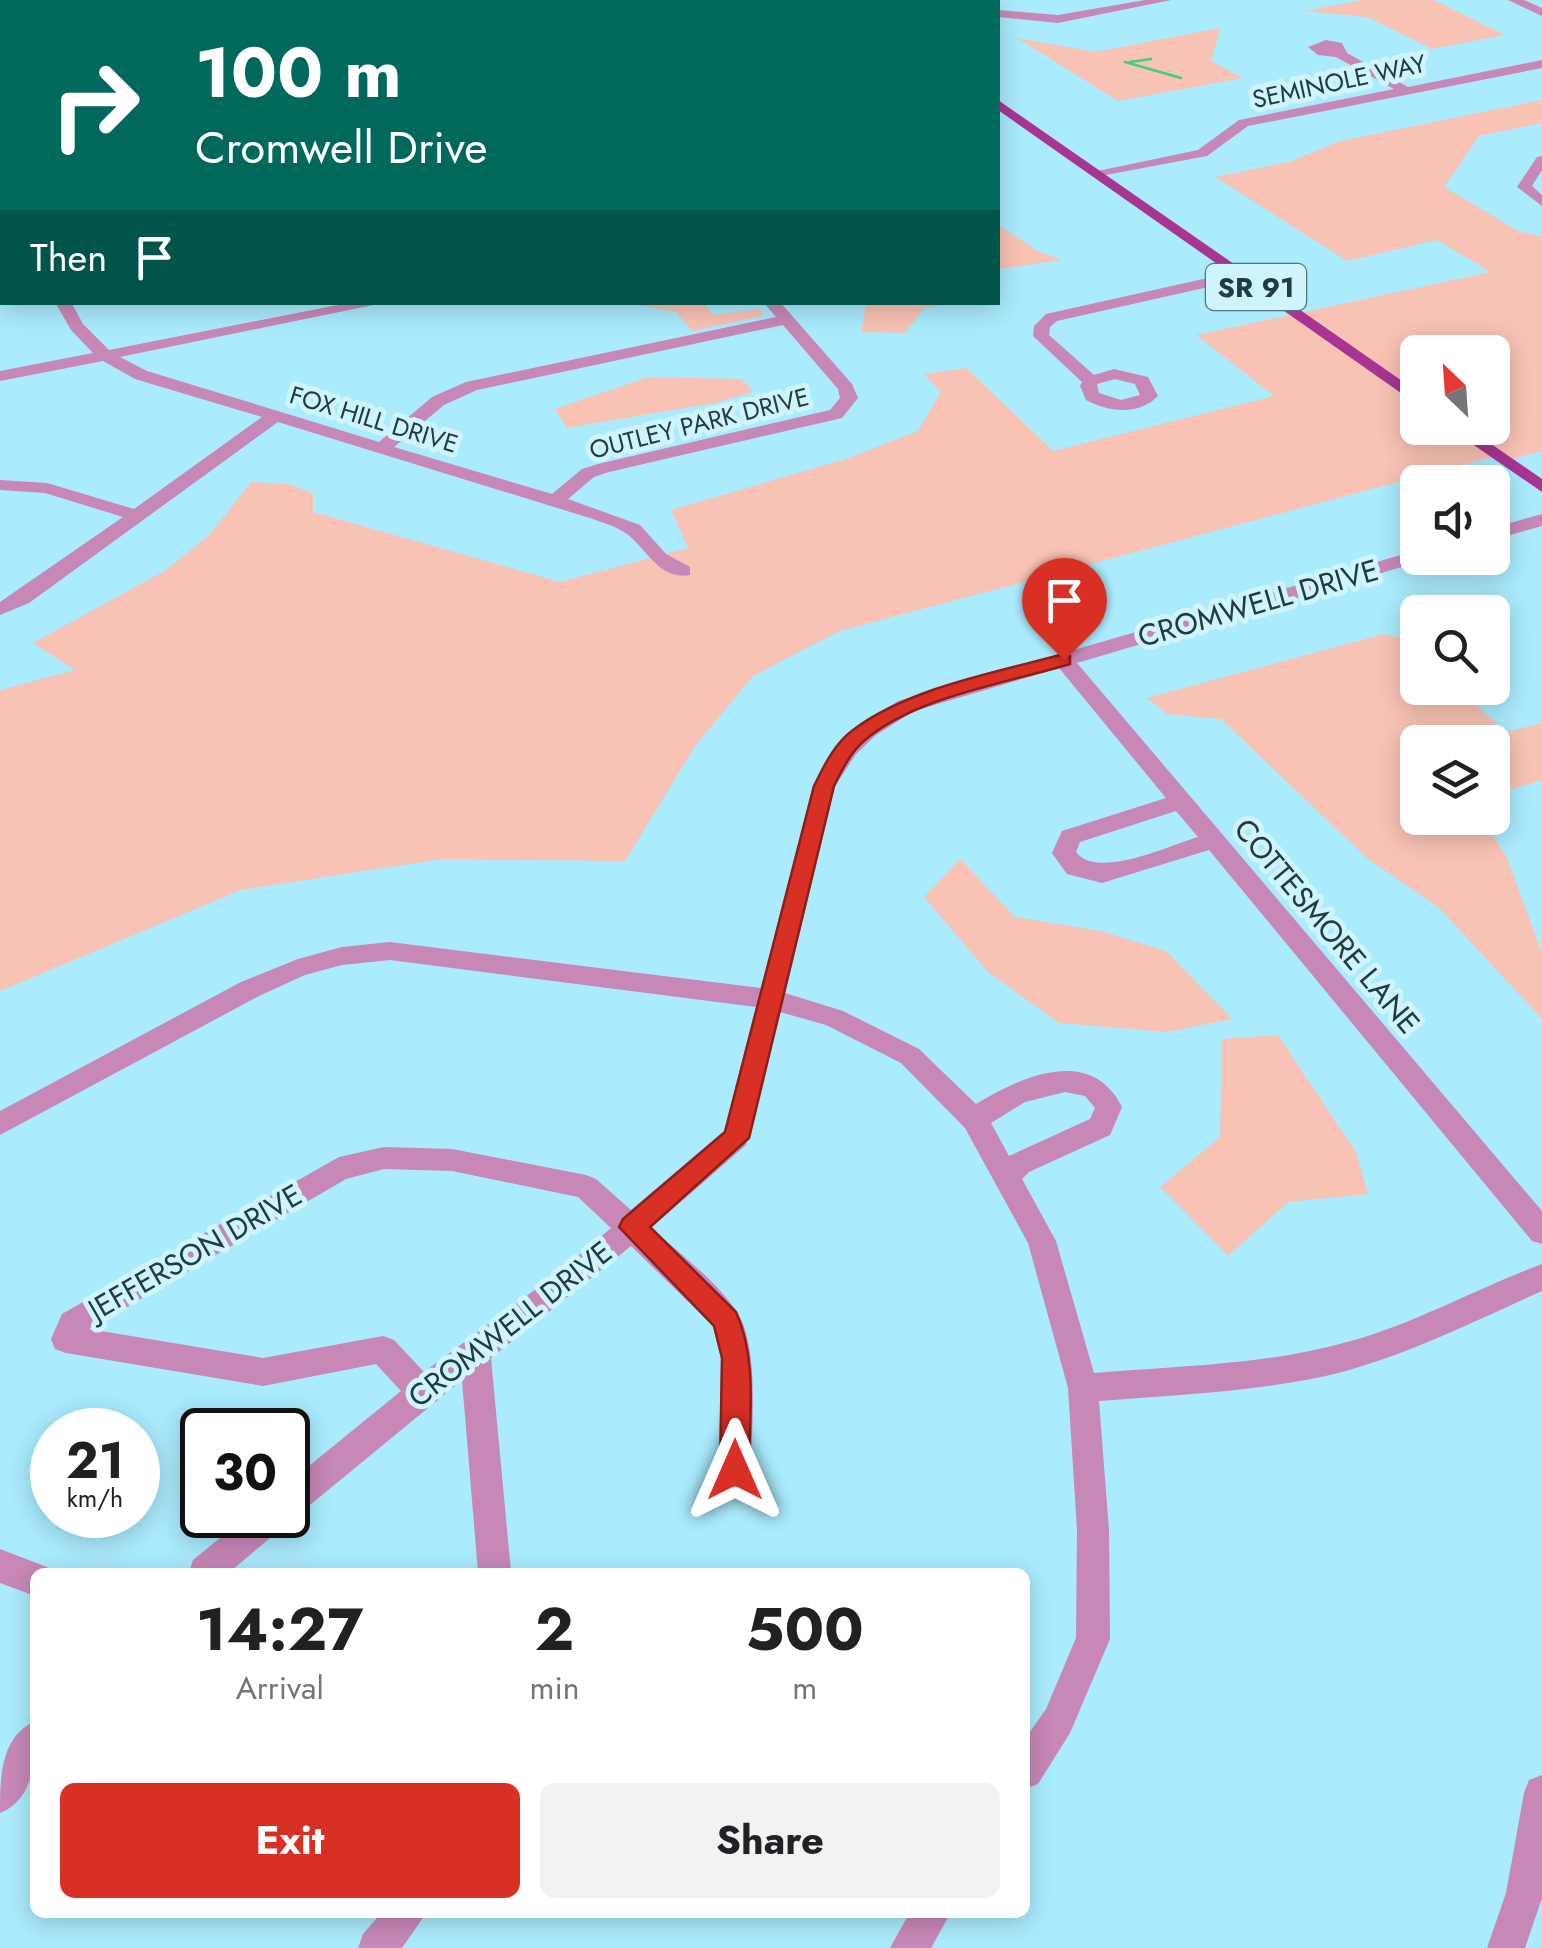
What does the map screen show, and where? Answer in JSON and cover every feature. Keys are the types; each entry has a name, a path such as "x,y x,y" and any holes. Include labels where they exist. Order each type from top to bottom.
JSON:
{"main road":[{"name":"SR 91","path":"1000,105 1400,387"},
{"path":"1481,445 1542,487"}],"street":[{"path":"1000,14 1058,19 1165,0"},
{"path":"1514,0 1542,12"},
{"path":"1339,53 1406,90"},
{"name":"SEMINOLE WAY","path":"1095,173 1202,153 1244,123 1542,64"},
{"path":"1542,160 1524,187 1542,202"},
{"path":"1090,381 1041,336 1042,326 1052,317 1240,276"},
{"name":"FOX HILL DRIVE","path":"66,305 82,337 141,375 556,500 633,529 659,558 684,571"},
{"path":"0,376 364,305"},
{"name":"OUTLEY PARK DRIVE","path":"556,500 588,473 604,468 836,414 849,398 846,388 774,305"},
{"path":"382,448 438,402 472,386 786,320"},
{"path":"0,609 22,599 275,416"},
{"path":"0,485 47,488 138,516"},
{"path":"1510,529 1542,520"},
{"name":"CROMWELL DRIVE","path":"310,1486 632,1227 736,1138 824,786 844,751 858,736 906,706 1400,561"},
{"name":"COTTESMORE LANE","path":"1064,660 1542,1232"},
{"path":"1181,801 1070,837 1064,853 1075,868 1102,875 1213,841"},
{"path":"0,1124 250,989 298,968 342,956 390,951 772,999 834,1018 910,1056 975,1120 1042,1241 1083,1388 1092,1530 1093,1639 1058,1722 1030,1763"},
{"path":"975,1120 993,1106 1065,1078 1096,1088 1110,1107 1100,1127 1019,1164 1006,1176"},
{"name":"JEFFERSON DRIVE","path":"423,1392 384,1350 264,1372 66,1339 73,1323 320,1178 384,1158 452,1160 586,1187 632,1227"},
{"path":"632,1227 726,1320 736,1358 735,1470"},
{"path":"1083,1388 1233,1376 1323,1362 1420,1330 1542,1277"},
{"path":"476,1352 495,1568"},
{"path":"210,1568 246,1538"},
{"path":"0,1566 30,1576"},
{"path":"0,1795 30,1747"},
{"path":"1506,1948 1525,1894 1542,1793"},
{"path":"377,1948 403,1918"},
{"path":"909,1948 928,1918"}],"shaded area":[{"path":"1363,0 1434,0 1505,35 1432,49 1367,17 1305,11"},
{"path":"1220,28 1211,61 1243,78 1118,101 1017,38 1095,52"},
{"path":"1542,100 1542,123 1479,136 1444,187 1520,232 1542,236 1542,451 1505,461 1497,456 1462,465 1400,465 1400,482 840,631 753,676 695,746 625,861 442,859 241,890 0,991 0,690 75,670 33,643 166,570 209,535 251,482 287,484 313,493 313,512 560,582 688,548 671,510 846,459 918,431 941,392 924,374 966,368 1053,451 1274,396 1196,335 1491,272 1437,240 1347,261 1215,177 1289,162 1340,141"},
{"path":"1000,226 1038,251 1062,260 1000,269"},
{"path":"637,305 706,305 713,315 760,309 763,316 692,331 676,312"},
{"path":"866,305 949,305 924,308 905,333 861,332"},
{"path":"648,377 742,379 753,392 715,403 567,428 555,409"},
{"path":"1384,634 1400,638 1400,705 1476,705 1498,725 1400,725 1400,835 1493,835 1507,858 1542,953 1542,1019 1439,908 1368,859 1221,719 1167,714 1147,698"},
{"path":"1542,723 1542,780 1510,790 1510,731"},
{"path":"960,859 1015,917 1101,931 1166,951 1232,1019 1167,1032 1059,1023 988,972 924,897"},
{"path":"1278,1035 1356,1152 1368,1194 1288,1202 1228,1256 1160,1187 1220,1137 1222,1039"}],"waterway":[{"path":"1130,62 1151,59"},
{"path":"1125,62 1181,78"}],"route":[{"path":"735,1470 736,1358 726,1320 632,1227 736,1138 824,786 839,756 876,722 906,706 1064,660"}]}
